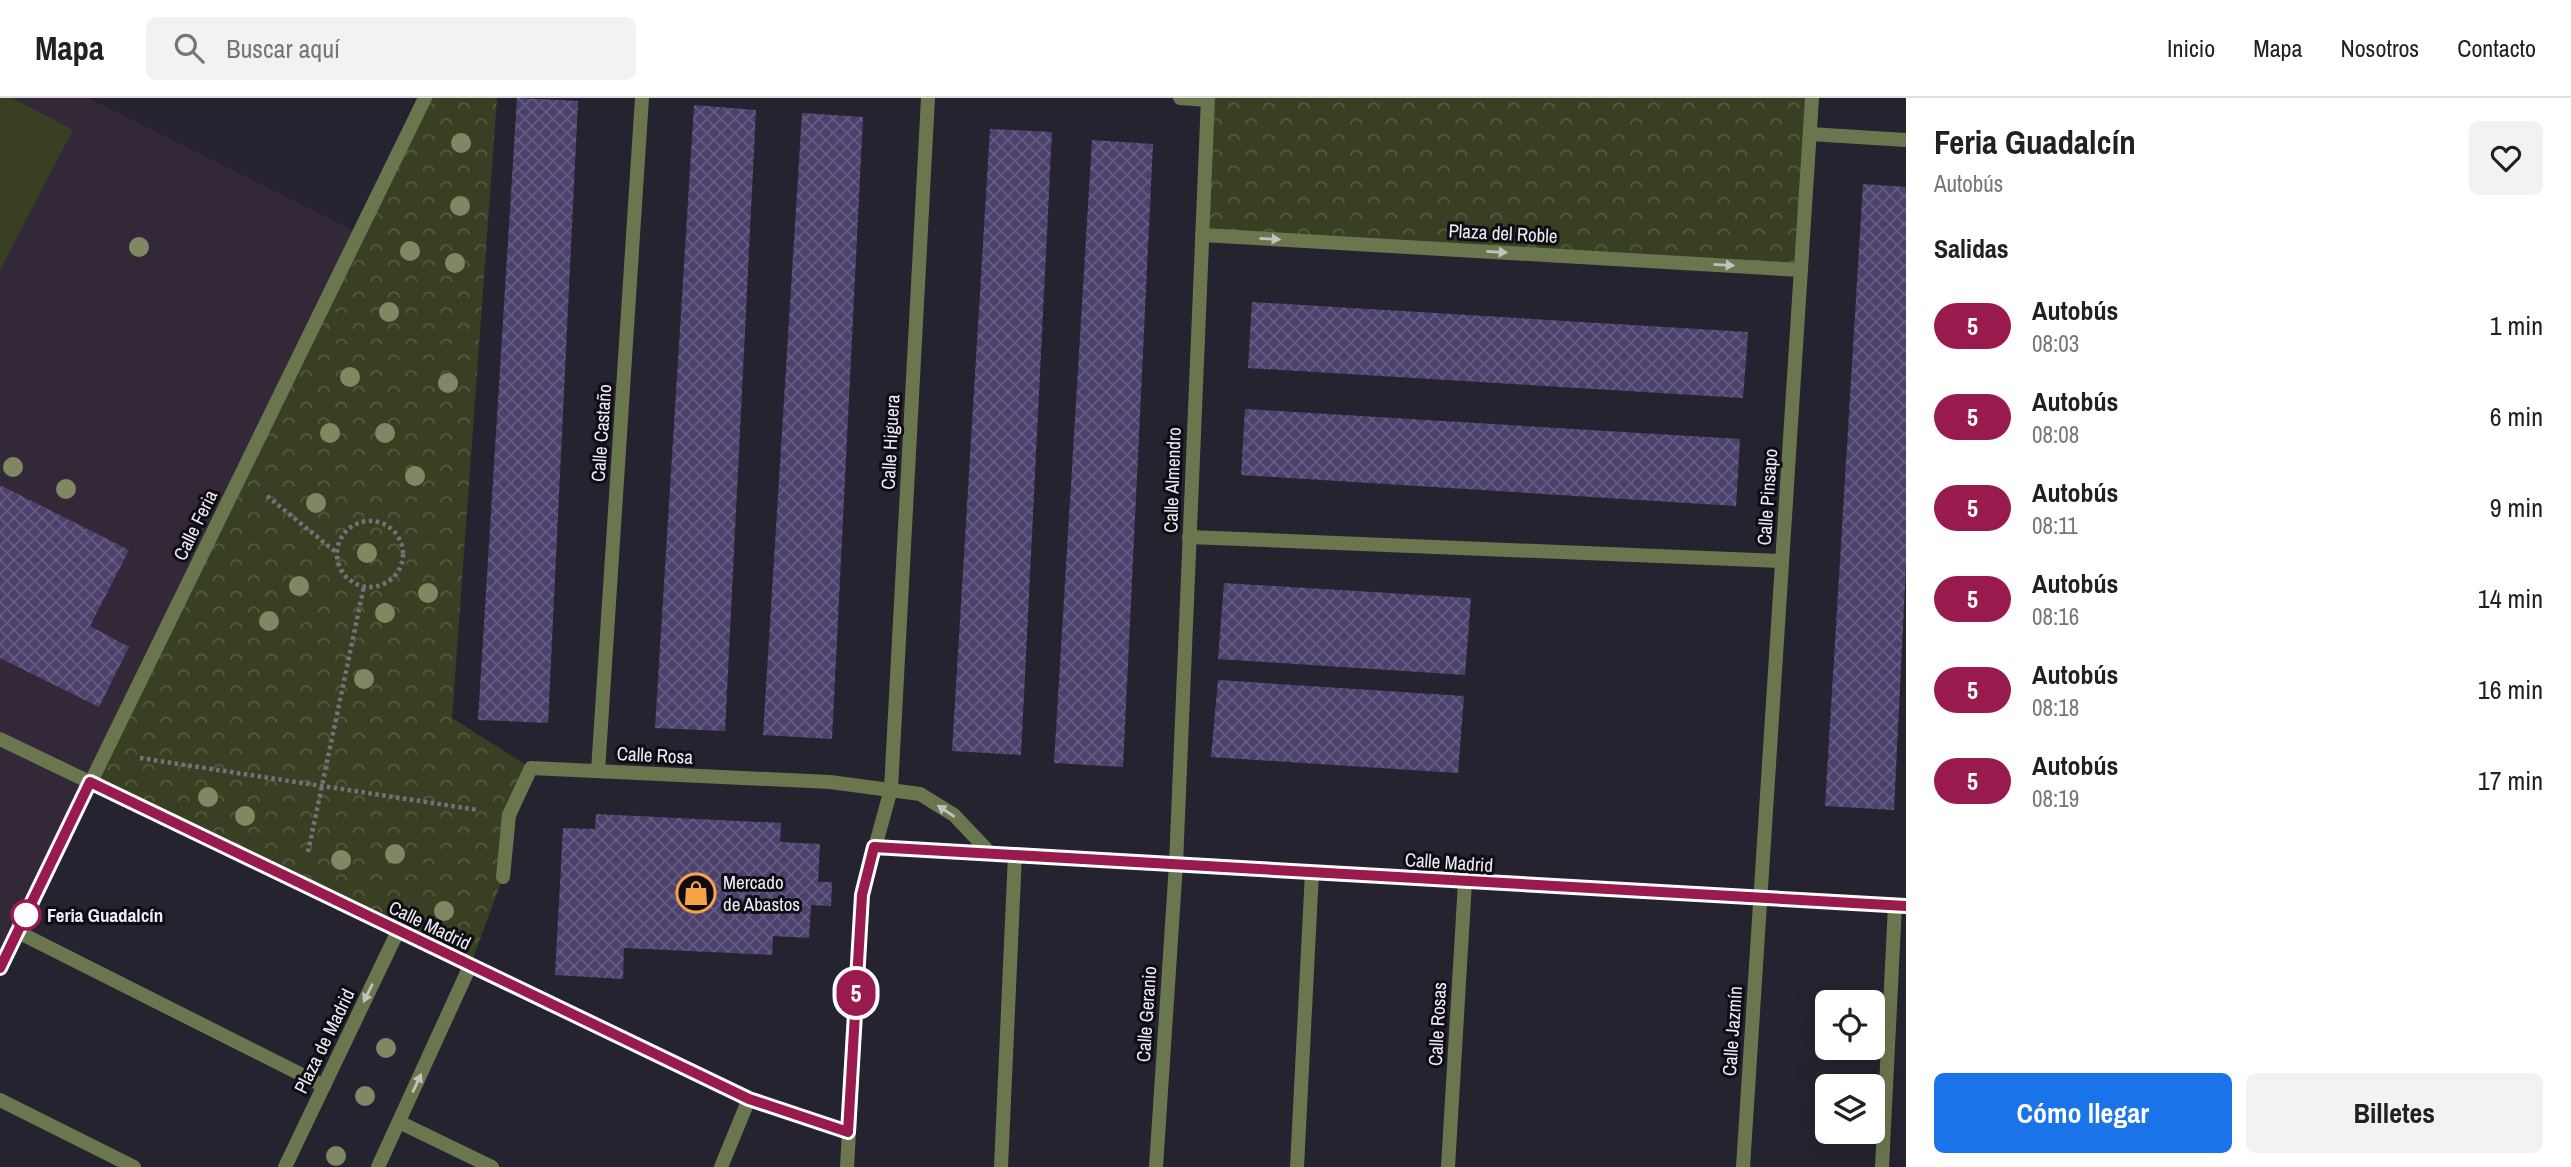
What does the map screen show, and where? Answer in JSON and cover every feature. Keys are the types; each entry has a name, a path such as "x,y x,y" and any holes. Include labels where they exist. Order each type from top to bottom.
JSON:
{"street":[{"name":"Calle Feria","path":"0,968 425,98"},
{"name":"Calle Castaño","path":"598,771 642,98"},
{"name":"Calle Higuera","path":"847,1167 862,895 891,789 928,98"},
{"path":"1180,98 1208,99"},
{"name":"Calle Pinsapo","path":"1760,898 1812,98"},
{"name":"Calle Almendro","path":"1175,864 1208,99"},
{"path":"1810,134 1906,140"},
{"name":"Plaza del Roble","path":"1202,235 1801,270"},
{"path":"1189,537 1782,561"},
{"name":"Calle Madrid","path":"0,738 749,1099 848,1132"},
{"name":"Calle Rosa","path":"503,877 509,815 531,768 830,782 891,789"},
{"path":"891,789 920,794 954,816 989,852"},
{"name":"Calle Madrid","path":"874,847 1015,853 1900,906"},
{"path":"1001,1167 1015,853"},
{"name":"Calle Geranio","path":"1156,1167 1175,864"},
{"path":"1297,1167 1312,872"},
{"name":"Calle Rosas","path":"1448,1167 1465,882"},
{"name":"Calle Jazmín","path":"1743,1167 1760,898"},
{"path":"1882,1167 1900,906"},
{"path":"18,932 324,1086"},
{"name":"Plaza de Madrid","path":"285,1167 398,932"},
{"path":"378,1167 470,966"},
{"path":"722,1167 749,1099"},
{"path":"0,1100 134,1167"},
{"path":"399,1122 492,1167"}],"path":[{"path":"241,475 337,553"},
{"path":"376,521 395,532 401,542 401,565 395,575 386,582 376,586 364,586 345,575 339,565 337,553 345,533 354,525 376,521"},
{"path":"301,885 364,586"},
{"path":"105,753 509,815"}],"shaded area":[{"path":"0,98 88,98 358,233 0,968"}],"green space":[{"path":"0,98 12,98 73,130 0,270"},
{"path":"425,98 497,98 452,718 531,768 509,815 503,877 470,966 90,782"},
{"path":"1208,98 1812,98 1801,270 1202,235"}],"building":[{"path":"517,98 578,101 548,723 478,720"},
{"path":"694,105 756,110 725,731 655,728"},
{"path":"802,113 863,117 832,739 763,735"},
{"path":"990,129 1052,132 1021,755 952,751"},
{"path":"1092,140 1153,144 1123,767 1054,763"},
{"path":"1863,184 1906,187 1906,565 1894,810 1825,806"},
{"path":"1252,302 1748,332 1743,398 1248,368"},
{"path":"1245,409 1740,439 1736,506 1241,475"},
{"path":"0,485 129,550 90,626 129,647 99,707 0,658"},
{"path":"1224,583 1471,598 1465,675 1218,659"},
{"path":"1218,680 1464,696 1458,773 1211,757"},
{"name":"Mercado de Abastos","path":"596,814 781,823 780,842 820,844 818,882 832,882 831,906 811,905 809,938 773,936 772,955 624,948 623,979 555,975 563,828 595,829"}],"bus line":[{"name":"5","path":"0,968 90,782 749,1099 848,1132 862,895 874,847 1906,906"}],"place":[{"name":"Mercado de Abastos","path":"696,893"},
{"name":"Feria Guadalcín","path":"26,915"}]}
